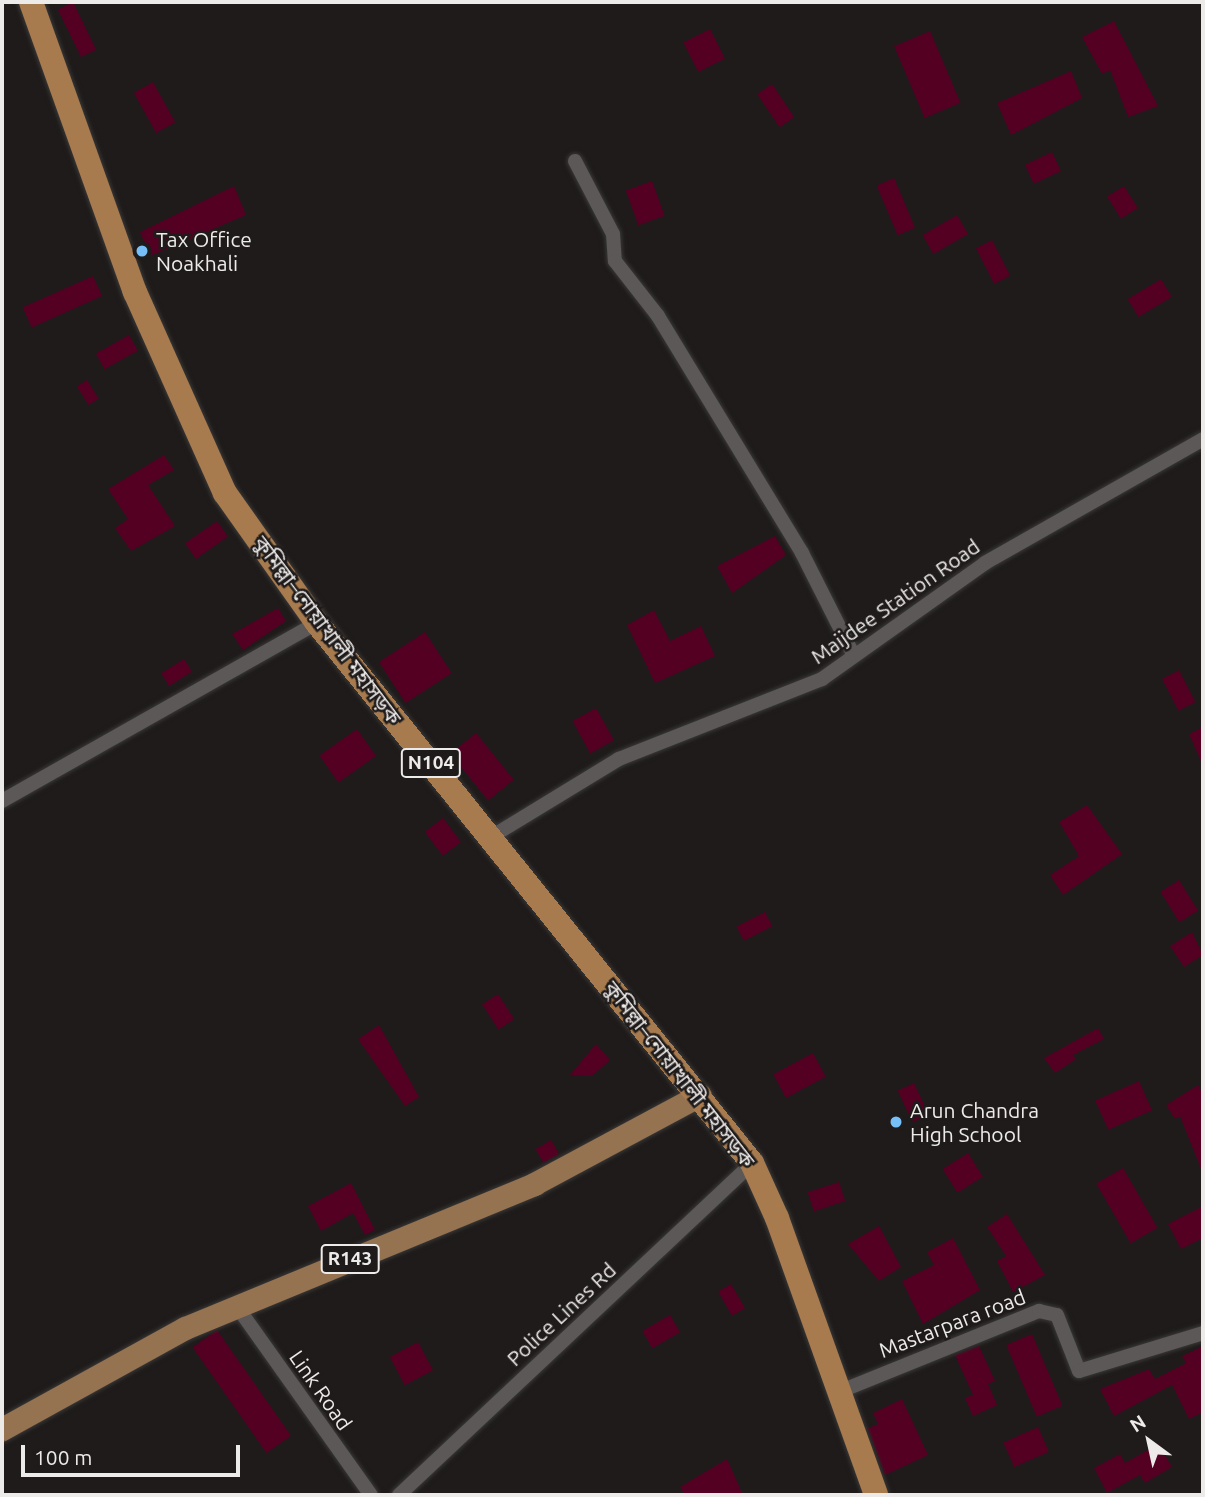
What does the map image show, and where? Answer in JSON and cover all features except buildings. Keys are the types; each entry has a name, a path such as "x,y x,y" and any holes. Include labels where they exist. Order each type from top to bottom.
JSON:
{"highway":[{"name":"কুমিল্লা–নোয়াখালী মহাসড়ক","path":"31,2 135,292 194,430 225,494 317,623 700,1095 752,1163 841,1391 876,1495"}],"main road":[{"name":"R143","path":"2,1429 185,1328 534,1184 700,1095"}],"street":[{"path":"575,161 613,234 615,261 658,316 795,541 854,656"},
{"name":"Maijdee Station Road","path":"491,837 619,759 821,679 985,563 1203,439"},
{"path":"2,801 317,623"},
{"name":"Police Lines Rd","path":"399,1495 752,1163"},
{"name":"Link Road","path":"238,1308 370,1495"},
{"name":"Mastarpara road","path":"841,1391 1039,1311 1057,1314 1079,1371 1203,1333"}],"place":[{"name":"Tax Office Noakhali","path":"142,251"},
{"name":"Arun Chandra High School","path":"896,1122"}]}
